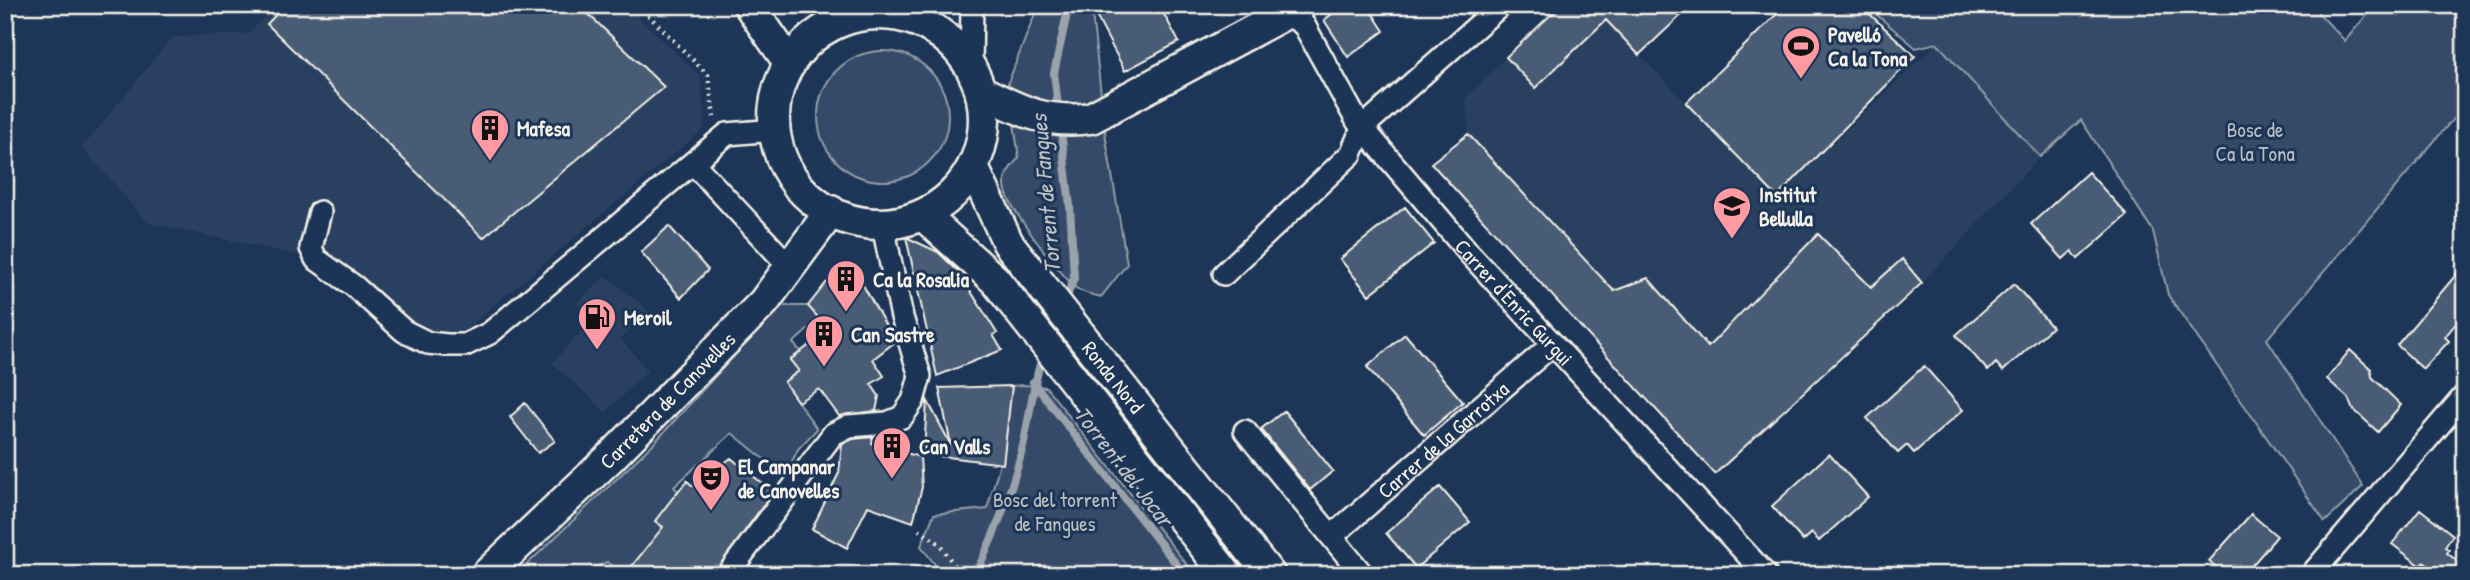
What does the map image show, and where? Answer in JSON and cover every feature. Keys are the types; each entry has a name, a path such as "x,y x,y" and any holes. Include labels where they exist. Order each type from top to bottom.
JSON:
{"main road":[{"path":"749,5 790,64"},
{"path":"890,9 914,19 946,37 976,80 984,128 973,167 954,194 923,215 883,226 857,223 820,207 793,181 777,148 775,98 790,64 836,11 890,9"},
{"path":"976,80 1050,119 1091,118 1287,9"},
{"name":"Ronda Nord","path":"973,167 1008,243 1270,575"},
{"name":"Carretera de Canovelles","path":"486,575 612,456 764,302 831,211"},
{"name":"Ronda Nord","path":"923,215 995,280 1227,575"}],"street":[{"path":"972,5 976,80"},
{"path":"1224,274 1351,154 1362,128 1501,5"},
{"name":"Carrer d'Enric Gurgui","path":"1287,9 1304,25 1362,128 1553,344 1766,575"},
{"path":"320,212 312,248 323,265 354,286 404,331 428,343 466,345 490,333 727,134 775,130"},
{"path":"693,163 790,267"},
{"path":"727,575 833,434 849,426 887,423 902,417 913,401 920,376 902,317 883,226"},
{"name":"Carrer de la Garrotxa","path":"1332,536 1553,344"},
{"path":"2311,575 2465,395"},
{"path":"1245,430 1363,575"}],"path":[{"path":"199,5 216,12 243,14 265,5"},
{"path":"638,5 708,75 717,143"},
{"path":"919,530 940,544 960,575"}],"shaded area":[{"path":"275,5 626,5 701,77 705,128 447,345 316,259 148,223 82,148 172,37 248,34"},
{"name":"Institut Bellulla","path":"1606,20 1777,197 1937,43 2040,157 1922,283 1715,474 1431,163 1468,134 1466,98 1506,57 1535,88"},
{"name":"Meroil","path":"606,276 649,311 621,339 648,370 606,412 552,363 593,318 576,303"}],"green space":[{"path":"1091,5 1106,139 1127,264 1101,297 1078,290 1068,280 1017,213 1005,186 1008,173 1019,158 1008,83 1038,6"},
{"name":"Bosc de Ca la Tona","path":"1865,5 2311,5 2345,41 2375,5 2465,5 2465,105 2267,339 2363,486 2325,522 2168,295 2153,231 2081,120 2040,157 1937,43 1916,48"},
{"path":"883,51 908,56 929,70 943,91 948,116 943,141 929,162 908,176 883,181 858,176 837,162 823,141 818,116 823,91 837,70 858,56"},
{"path":"780,306 808,306 820,319 793,343 801,352 791,360 799,371 784,382 817,429 798,449 785,476 732,433 674,487 681,494 668,504 655,521 706,560 687,575 649,544 625,575 607,562 579,575 516,575 654,443"},
{"name":"Bosc del torrent de Fangues","path":"1011,386 1046,387 1195,575 938,575 939,570 921,546 934,514 987,509 1000,463 1003,463"}],"building":[{"name":"Mafesa","path":"285,5 579,5 664,87 483,238 267,24"},
{"path":"1116,5 1159,5 1179,42 1125,71 1096,16"},
{"path":"1344,5 1367,5 1384,31 1348,57 1324,20"},
{"path":"1561,5 1692,5 1639,55 1606,20 1535,88 1506,57"},
{"name":"Pavelló Ca la Tona","path":"1786,5 1860,5 1915,56 1777,197 1686,103"},
{"path":"1468,134 1614,291 1648,278 1708,347 1818,234 1871,287 1902,259 1922,283 1715,474 1431,163"},
{"path":"2088,172 2127,215 2078,259 2072,251 2063,259 2031,224"},
{"path":"1405,207 1434,243 1369,295 1340,259"},
{"path":"669,226 708,270 681,298 641,252"},
{"path":"906,237 938,252 958,271 997,333 993,335 1002,350 937,376"},
{"path":"2465,264 2465,312 2445,337 2449,341 2423,369 2397,345"},
{"path":"854,269 895,342 873,359 884,376 871,384 879,396 876,411 839,416 819,389 798,402 784,382 799,371 790,360 829,330 808,306 826,283"},
{"path":"2014,284 2052,327 2003,371 1996,363 1988,371 1956,335"},
{"path":"1405,334 1463,402 1424,435 1367,367"},
{"path":"2350,350 2371,369 2372,377 2401,405 2378,432 2327,379"},
{"path":"1924,366 1963,410 1914,453 1907,445 1898,453 1867,418"},
{"path":"1012,386 1003,464 924,454 927,400 951,445 939,388"},
{"path":"525,403 555,441 538,453 510,417"},
{"path":"1284,411 1333,471 1310,490 1261,429"},
{"path":"873,437 872,443 920,457 922,487 913,522 868,506 847,548 812,529 839,473 842,444 853,439"},
{"path":"1829,454 1868,497 1819,541 1812,533 1803,541 1772,506"},
{"name":"El Campanar de Canovelles","path":"731,458 773,492 713,575 625,575 663,527 655,521 687,481 693,486"},
{"path":"1440,487 1470,522 1416,568 1386,533"},
{"path":"2420,509 2453,535 2445,547 2449,550 2447,553 2465,567 2465,575 2439,575 2424,562 2421,566 2392,544"},
{"path":"2251,514 2277,536 2244,575 2225,575 2209,561"}],"waterway":[{"name":"Torrent de Fangues","path":"1064,304 1074,278 1070,206 1054,73 1069,5"},
{"name":"Torrent de Fangues","path":"975,575 989,546 1017,470 1043,355"},
{"name":"Torrent del Jocar","path":"1033,382 1185,575"}],"place":[{"name":"Pavelló Ca la Tona","path":"1801,80"},
{"name":"Mafesa","path":"490,162"},
{"name":"Institut Bellulla","path":"1732,240"},
{"name":"Ca la Rosalia","path":"846,313"},
{"name":"Meroil","path":"597,351"},
{"name":"Can Sastre","path":"824,368"},
{"name":"Can Valls","path":"892,480"},
{"name":"El Campanar de Canovelles","path":"711,512"}]}
